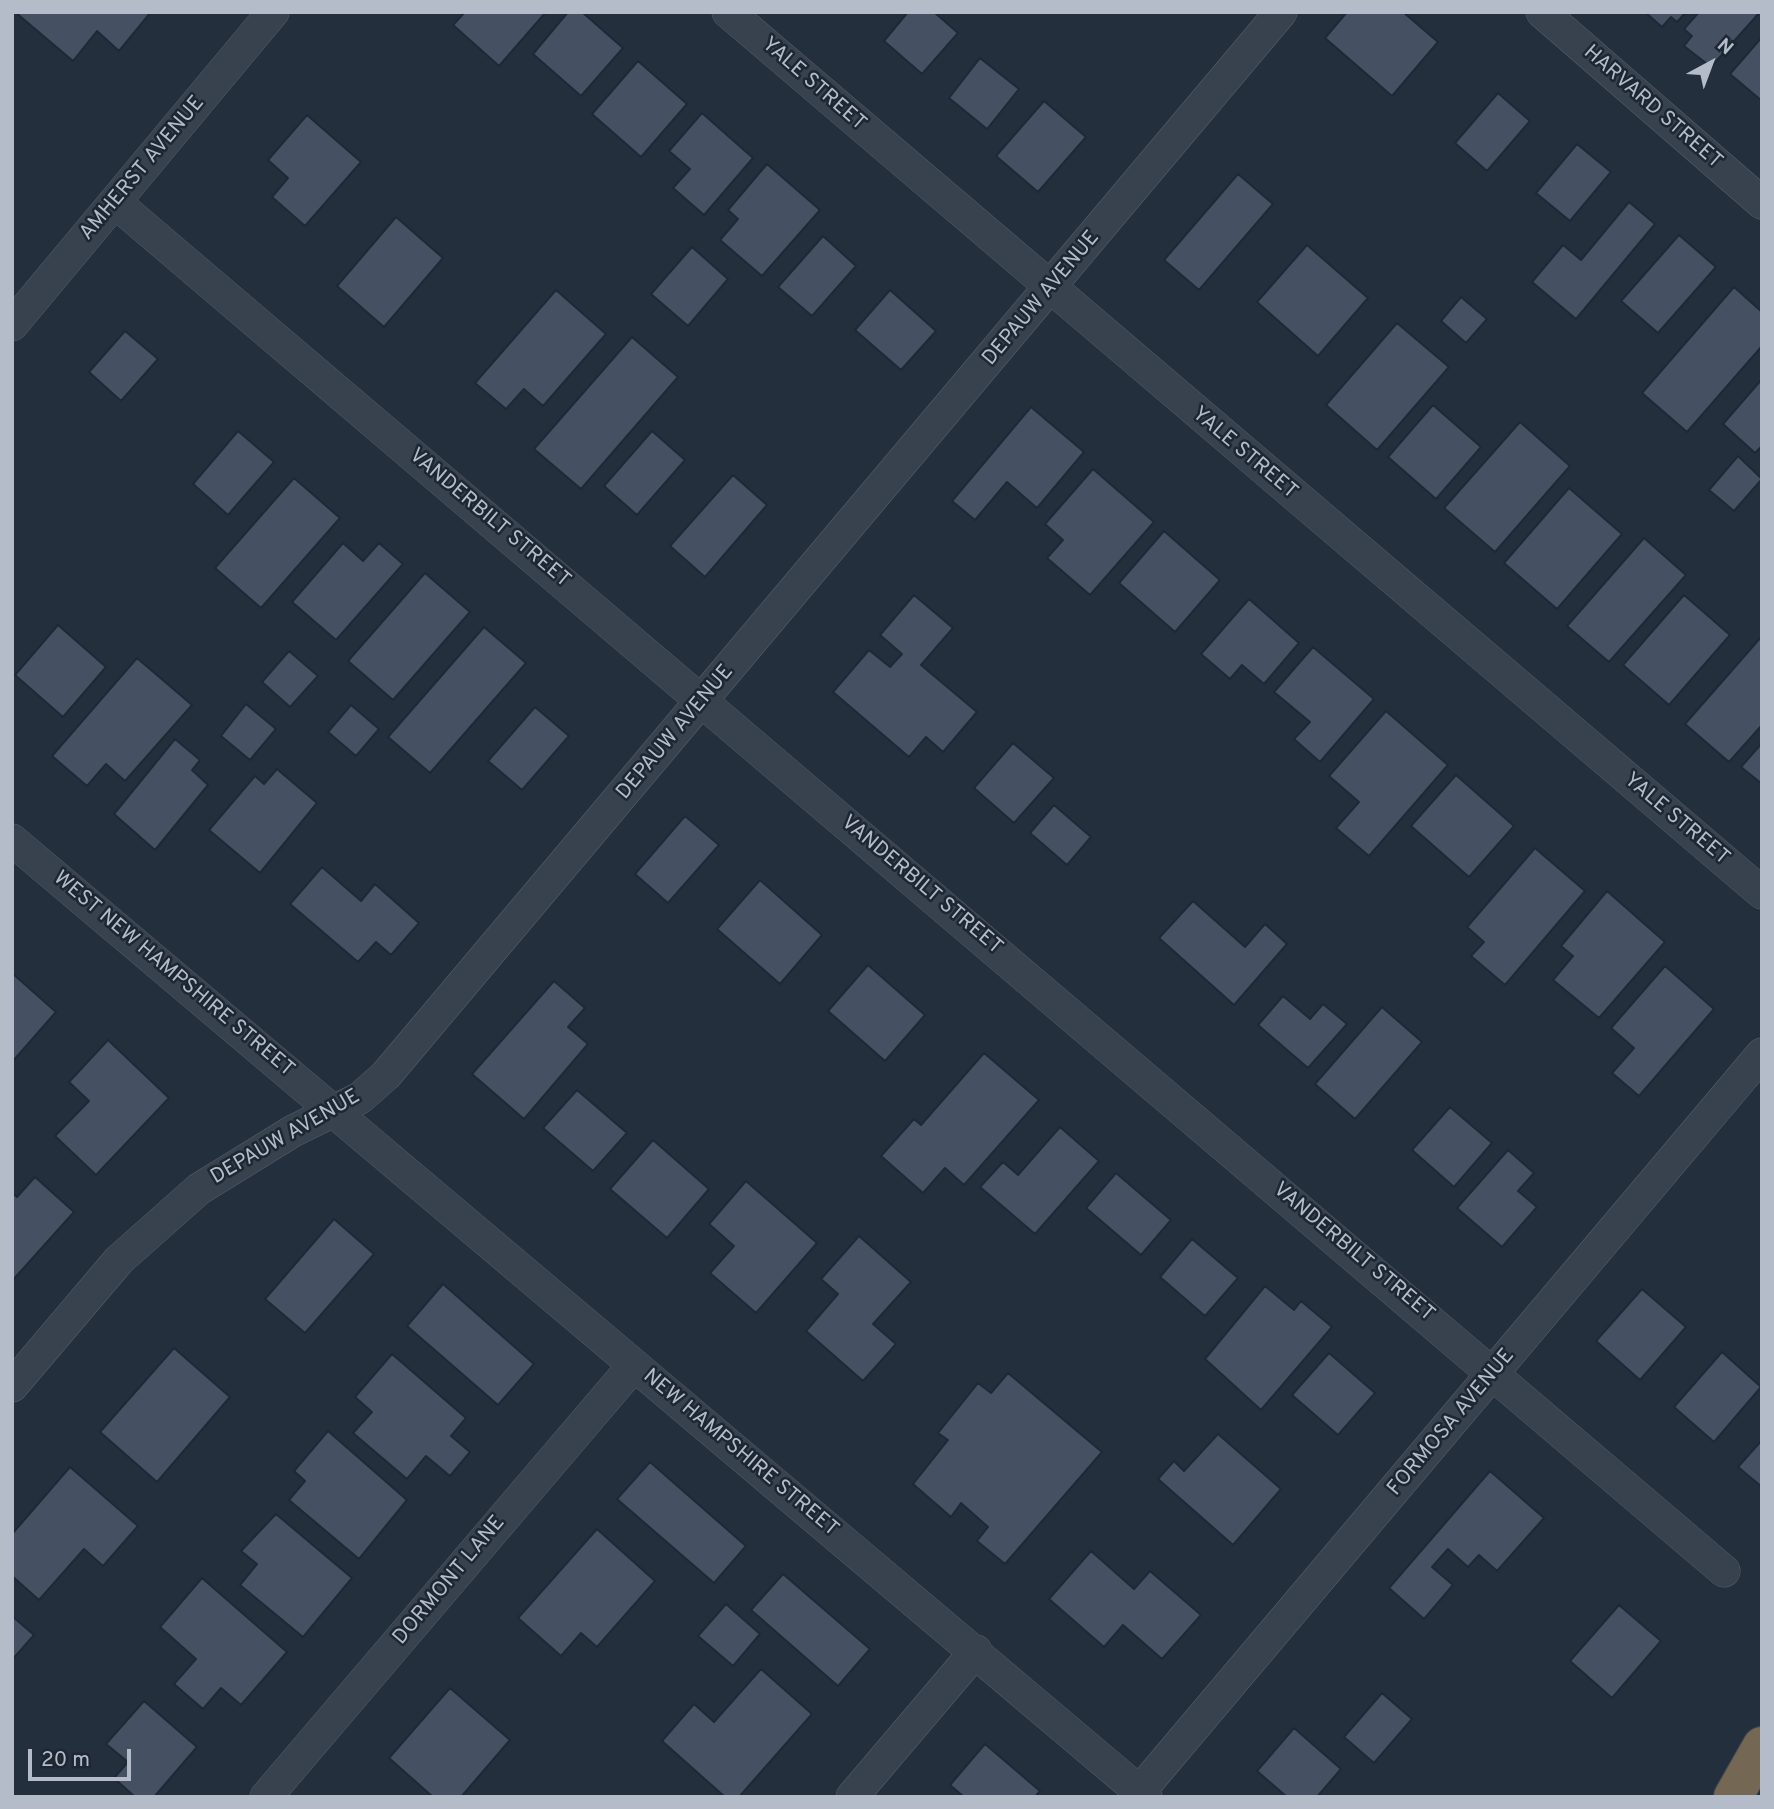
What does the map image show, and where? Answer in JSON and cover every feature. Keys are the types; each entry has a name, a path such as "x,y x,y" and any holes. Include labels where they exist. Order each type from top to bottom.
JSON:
{"highway":[{"path":"1733,1797 1762,1746"}],"street":[{"name":"AMHERST AVENUE","path":"12,325 273,12"},
{"name":"YALE STREET","path":"728,12 1762,893"},
{"name":"DEPAUW AVENUE","path":"12,1386 119,1260 199,1189 293,1131 360,1098 386,1075 1281,12"},
{"name":"HARVARD STREET","path":"1542,12 1762,203"},
{"name":"VANDERBILT STREET","path":"116,203 704,700 1724,1571"},
{"name":"WEST NEW HAMPSHIRE STREET","path":"12,840 334,1111"},
{"name":"FORMOSA AVENUE","path":"1143,1794 1762,1054"},
{"name":"NEW HAMPSHIRE STREET","path":"334,1111 1143,1794"},
{"name":"DORMONT LANE","path":"266,1797 634,1365"},
{"path":"852,1797 976,1651"}],"building":[{"path":"15,12 151,12 119,51 97,31 73,61"},
{"path":"465,12 546,12 499,66 453,25"},
{"path":"568,12 582,12 623,48 581,96 533,54"},
{"path":"908,12 934,12 958,33 922,74 884,41"},
{"path":"1347,12 1403,12 1438,42 1392,96 1325,38"},
{"path":"1645,12 1686,12 1677,22 1671,17 1662,27"},
{"path":"1699,12 1760,12 1711,67 1684,46 1692,36 1684,29"},
{"path":"1762,37 1762,101 1730,74"},
{"path":"980,58 1019,89 987,129 949,98"},
{"path":"638,61 687,104 641,157 592,114"},
{"path":"1498,93 1530,121 1487,171 1455,143"},
{"path":"1044,101 1086,137 1038,192 996,156"},
{"path":"702,113 753,158 704,215 673,188 690,169 669,151"},
{"path":"307,115 361,162 305,226 272,197 288,178 268,160"},
{"path":"1577,144 1611,172 1570,221 1536,193"},
{"path":"767,164 820,210 762,276 720,240 738,219 728,210"},
{"path":"1238,174 1273,204 1199,290 1164,260"},
{"path":"1629,202 1655,224 1576,319 1532,282 1563,245 1581,260"},
{"path":"396,217 443,258 384,327 337,286"},
{"path":"1679,235 1716,267 1658,333 1621,301"},
{"path":"823,236 856,266 812,316 778,287"},
{"path":"1307,245 1368,298 1318,356 1257,302"},
{"path":"692,247 728,279 688,326 651,294"},
{"path":"1734,287 1762,312 1762,346 1687,432 1642,393"},
{"path":"556,290 606,334 543,406 524,389 506,409 475,383"},
{"path":"890,290 936,331 901,370 855,330"},
{"path":"1461,297 1487,319 1466,343 1441,321"},
{"path":"1397,323 1449,367 1377,450 1326,405"},
{"path":"125,331 158,359 121,401 89,372"},
{"path":"632,337 678,377 581,489 534,449"},
{"path":"1762,379 1762,446 1755,453 1723,424"},
{"path":"1433,405 1481,447 1436,499 1388,457"},
{"path":"1031,407 1084,452 1037,508 1007,482 975,520 952,501"},
{"path":"1520,422 1570,466 1495,552 1444,508"},
{"path":"238,431 274,462 228,515 193,484"},
{"path":"652,431 685,460 637,515 604,486"},
{"path":"1738,456 1762,479 1734,511 1709,490"},
{"path":"1093,469 1154,522 1090,595 1047,558 1063,540 1045,524"},
{"path":"733,475 767,505 705,577 670,546"},
{"path":"294,478 340,518 261,608 215,568"},
{"path":"1569,488 1622,534 1557,609 1504,563"},
{"path":"1164,531 1220,580 1175,632 1119,583"},
{"path":"1644,538 1686,575 1609,662 1567,626"},
{"path":"343,543 363,561 379,543 403,564 336,640 292,602"},
{"path":"425,573 470,612 393,700 348,661"},
{"path":"914,595 953,628 921,665 977,712 943,752 926,737 909,757 833,692 869,650 890,667 902,654 880,635"},
{"path":"1684,595 1730,635 1669,705 1623,665"},
{"path":"1249,599 1299,643 1264,684 1242,665 1230,679 1201,654"},
{"path":"58,625 106,667 63,717 15,675"},
{"path":"484,627 526,663 430,773 388,737"},
{"path":"1762,636 1762,725 1729,762 1685,724"},
{"path":"1313,647 1374,699 1320,762 1294,739 1310,722 1274,692"},
{"path":"289,651 318,676 290,707 262,682"},
{"path":"137,658 192,705 125,781 106,764 87,786 52,756"},
{"path":"246,704 276,729 250,760 221,736"},
{"path":"351,705 379,729 356,756 328,732"},
{"path":"535,707 569,736 522,790 488,761"},
{"path":"1386,711 1448,765 1369,856 1336,828 1359,802 1329,776"},
{"path":"175,739 200,760 192,770 208,785 155,850 114,814"},
{"path":"1013,743 1054,778 1014,823 974,788"},
{"path":"1762,743 1762,784 1741,767"},
{"path":"277,769 317,803 260,873 209,830 255,776 264,784"},
{"path":"1456,775 1514,826 1469,877 1411,826"},
{"path":"1054,805 1091,837 1067,865 1030,833"},
{"path":"685,816 719,845 668,903 635,874"},
{"path":"1535,848 1585,891 1505,985 1471,956 1484,942 1467,927"},
{"path":"322,867 361,901 375,884 419,923 391,955 376,942 358,962 290,904"},
{"path":"760,880 822,935 780,984 717,929"},
{"path":"1607,891 1665,942 1599,1018 1553,980 1573,956 1561,946"},
{"path":"1193,901 1245,947 1265,924 1287,944 1234,1005 1159,938"},
{"path":"868,965 925,1015 885,1061 828,1011"},
{"path":"1665,966 1714,1009 1639,1096 1612,1073 1634,1048 1611,1028"},
{"path":"12,973 56,1012 13,1061 12,1061"},
{"path":"554,981 585,1008 568,1027 588,1044 524,1119 472,1074"},
{"path":"1283,996 1310,1019 1323,1004 1347,1024 1308,1068 1258,1025"},
{"path":"1382,1007 1422,1042 1355,1119 1315,1084"},
{"path":"108,1040 169,1098 96,1175 55,1136 89,1101 69,1082"},
{"path":"984,1053 1039,1100 964,1185 945,1168 923,1193 881,1156 914,1119 921,1125"},
{"path":"577,1090 627,1133 593,1171 543,1128"},
{"path":"1450,1107 1492,1143 1454,1187 1412,1150"},
{"path":"1060,1127 1099,1161 1035,1234 980,1187 1003,1162 1018,1175"},
{"path":"653,1140 709,1189 667,1238 610,1189"},
{"path":"1508,1150 1534,1173 1518,1191 1537,1207 1502,1247 1457,1208"},
{"path":"1116,1173 1171,1220 1141,1255 1086,1208"},
{"path":"35,1177 74,1212 12,1281 12,1193 17,1197"},
{"path":"746,1181 817,1243 756,1313 710,1273 734,1246 709,1224"},
{"path":"334,1219 374,1254 305,1333 265,1299"},
{"path":"859,1236 911,1282 873,1324 896,1344 863,1381 806,1331 838,1294 821,1279"},
{"path":"1192,1239 1238,1278 1205,1316 1160,1277"},
{"path":"443,1284 534,1364 498,1405 407,1326"},
{"path":"1265,1286 1294,1310 1301,1301 1332,1327 1261,1410 1205,1359"},
{"path":"1642,1289 1686,1327 1640,1380 1596,1341"},
{"path":"174,1348 230,1397 157,1482 100,1432"},
{"path":"1722,1352 1761,1387 1714,1442 1674,1407"},
{"path":"1329,1353 1375,1393 1338,1435 1292,1395"},
{"path":"392,1354 466,1418 451,1436 470,1452 450,1476 426,1456 407,1479 353,1433 372,1412 355,1397"},
{"path":"1008,1373 1102,1452 1005,1564 977,1541 988,1527 961,1503 951,1517 913,1484 948,1440 938,1433 978,1383 991,1393"},
{"path":"328,1431 407,1500 359,1559 289,1500 305,1481 294,1471"},
{"path":"1218,1434 1281,1489 1233,1545 1158,1479 1174,1461 1184,1471"},
{"path":"1762,1440 1762,1487 1738,1467"},
{"path":"650,1462 746,1546 714,1583 617,1499"},
{"path":"70,1467 138,1526 103,1566 84,1549 39,1600 12,1576 12,1534"},
{"path":"1490,1471 1544,1518 1497,1571 1479,1555 1468,1567 1448,1549 1432,1567 1453,1585 1424,1619 1389,1588"},
{"path":"276,1514 352,1578 303,1637 240,1585 257,1564 241,1551"},
{"path":"597,1529 655,1581 597,1647 581,1633 561,1656 518,1618"},
{"path":"1091,1551 1134,1589 1150,1571 1201,1615 1162,1659 1123,1625 1104,1647 1049,1599"},
{"path":"783,1574 870,1649 838,1686 751,1610"},
{"path":"202,1578 287,1652 241,1705 221,1688 203,1709 174,1684 196,1659 160,1627"},
{"path":"726,1604 760,1634 733,1666 698,1636"},
{"path":"1619,1605 1661,1641 1612,1698 1570,1661"},
{"path":"12,1616 34,1635 12,1660"},
{"path":"761,1669 812,1714 739,1797 725,1797 662,1741 694,1704 714,1722"},
{"path":"450,1688 510,1740 461,1797 433,1797 389,1758"},
{"path":"1382,1693 1412,1719 1374,1763 1344,1737"},
{"path":"144,1701 197,1747 154,1797 135,1797 114,1778 128,1762 106,1744"},
{"path":"1294,1728 1341,1769 1317,1797 1287,1797 1257,1771"},
{"path":"985,1744 1040,1791 1035,1797 964,1797 950,1785"}]}
